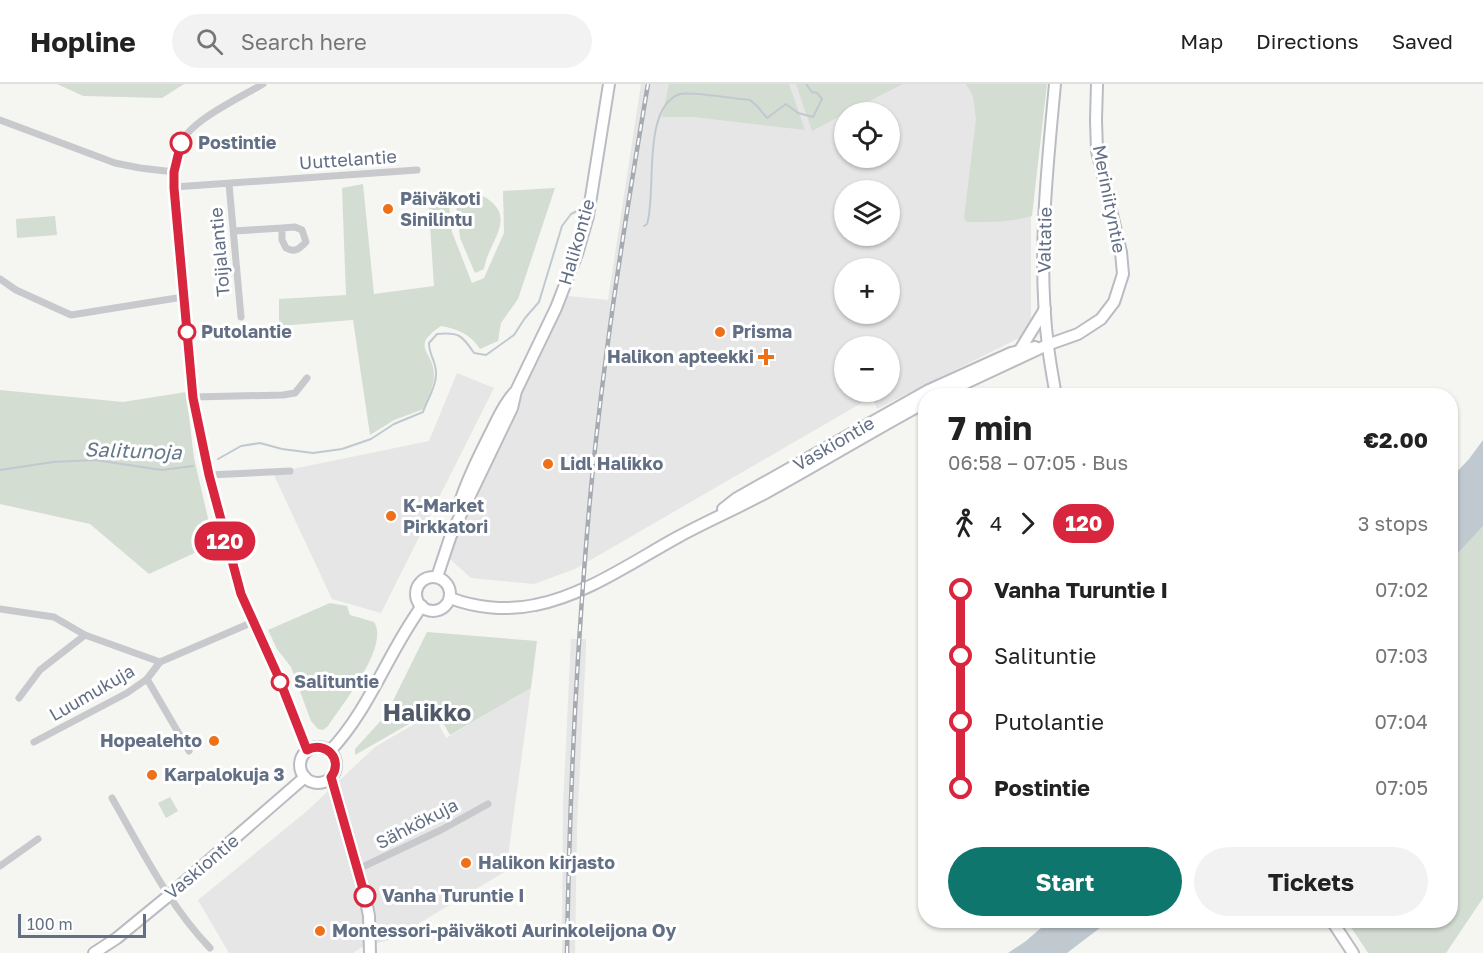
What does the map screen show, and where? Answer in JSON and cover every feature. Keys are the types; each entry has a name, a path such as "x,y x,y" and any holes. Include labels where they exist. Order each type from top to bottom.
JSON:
{"main road":[{"name":"Halikontie","path":"437,577 469,478 504,404 516,391 556,308 576,254 588,216 609,84"},
{"name":"Valtatie","path":"1055,84 1046,180 1043,261 1047,345 1055,388"},
{"name":"Meriniityntie","path":"1047,345 1078,334 1101,319 1114,302 1123,274 1121,252 1097,151 1097,84"},
{"path":"1020,350 1045,309"},
{"path":"955,388 1047,345"},
{"name":"Vaskiontie","path":"934,388 1020,350 1047,345"},
{"name":"Vaskiontie","path":"714,517 737,498 918,397"},
{"name":"Vaskiontie","path":"450,598 462,603 493,608 536,605 581,590 714,517 767,493 918,407"},
{"path":"437,577 447,583 450,598 438,610 432,610 422,606 417,597 418,586 426,578 437,577"},
{"path":"330,751 338,743 372,692 422,606"},
{"path":"331,777 318,783 305,777 300,764 307,750 318,747 330,751 336,765 331,777 369,916 370,953"},
{"name":"Vaskiontie","path":"94,953 117,938 168,897 305,777"},
{"path":"1337,928 1353,953"}],"street":[{"path":"263,84 193,128 181,143 174,172 174,188 193,398 209,475 241,594 278,676 307,750"},
{"path":"0,120 115,163 174,172"},
{"name":"Uuttelantie","path":"174,188 417,170"},
{"name":"Toijalantie","path":"229,184 241,316"},
{"path":"234,231 282,228"},
{"path":"0,279 16,290 71,315 183,297"},
{"path":"193,398 295,393 307,378"},
{"path":"209,475 290,471"},
{"path":"0,609 54,617 86,635 160,662 253,622"},
{"path":"19,698 40,670 86,635"},
{"name":"Luumukuja","path":"34,742 126,693 147,679 160,662"},
{"path":"147,679 189,751"},
{"path":"112,798 168,897 188,926 210,948"},
{"name":"Sähkökuja","path":"358,869 441,830 488,804"},
{"path":"0,866 38,839"}],"shaded area":[{"path":"57,84 184,84 162,98 83,96"},
{"path":"641,84 1040,84 1031,180 1031,332 900,398 900,336 834,336 834,402 863,402 575,569 534,584 471,578 450,559 459,526 568,296 608,300"},
{"path":"669,84 789,84 805,130 694,117 662,117"},
{"path":"796,84 903,84 868,102 834,102 834,119 812,131"},
{"path":"966,84 1047,84 1032,216 992,222 967,222 964,218 976,119 973,96"},
{"path":"363,184 374,294 434,286 428,194 448,196 452,232 472,283 484,278 504,233 503,191 555,188 518,299 501,323 498,341 480,349 463,333 453,329 441,326 431,333 425,345 434,376 424,409 394,420 370,435 353,320 279,326 279,299 346,295 342,188"},
{"path":"483,196 494,204 501,221 484,269 475,273 460,238 456,203 462,197"},
{"path":"55,216 57,235 17,238 16,219"},
{"path":"457,373 494,388 381,613 332,599 273,473 429,441"},
{"path":"0,390 123,402 186,392 194,458 214,544 149,574 90,524 0,504"},
{"path":"874,402 891,402 877,409"},
{"path":"1483,440 1483,526 1458,553 1458,471"},
{"path":"1483,526 1483,898 1446,953 1368,953 1352,928 1458,928 1458,553"},
{"path":"330,603 347,606 350,615 374,622 377,632 376,645 362,675 323,730 318,729 311,721 291,667 277,649 268,630"},
{"path":"427,632 537,641 531,688 450,735 435,709 355,755 355,749 386,715"},
{"path":"571,639 586,639 586,651 577,824 575,953 562,953 563,806"},
{"path":"531,688 506,871 393,939 362,947 353,953 229,953 198,900 307,811 375,747 433,713 446,738"},
{"path":"170,797 178,811 166,818 158,803"},
{"path":"1041,928 1100,928 1067,953 1008,953"}],"waterway":[{"name":"Salitunoja","path":"644,226 647,224 650,210 655,133 660,116 668,102 680,94 703,94 750,100 767,118 786,104 798,113 813,117 822,99 806,84"},
{"name":"Salitunoja","path":"218,459 241,446 260,443 282,449 313,453 342,449 371,439 394,424 423,412 436,380 436,370 429,343 437,334 455,334 463,339 474,353 486,355 514,335 539,302 562,226 571,214 579,210"},
{"name":"Salitunoja","path":"0,470 53,462 95,460 162,470 193,466"}],"railway":[{"path":"567,953 576,698 591,488 612,314 648,84"}],"bus line":[{"name":"120","path":"181,143 174,172 174,188 183,297 193,398 209,475 241,594 278,676 302,739 307,750 322,747 330,751 336,759 336,769 331,777 365,896"}],"place":[{"name":"Postintie","path":"181,143"},
{"name":"Päiväkoti Sinilintu","path":"388,209"},
{"name":"Putolantie","path":"187,332"},
{"name":"Prisma","path":"720,332"},
{"name":"Halikon apteekki","path":"766,357"},
{"name":"Lidl Halikko","path":"548,464"},
{"name":"K-Market Pirkkatori","path":"391,516"},
{"name":"Salituntie","path":"280,682"},
{"name":"Hopealehto","path":"214,741"},
{"name":"Karpalokuja 3","path":"152,775"},
{"name":"Halikon kirjasto","path":"466,863"},
{"name":"Vanha Turuntie I","path":"365,896"},
{"name":"Montessori-päiväkoti Aurinkoleijona Oy","path":"320,931"}],"district":[{"name":"Halikko","path":"427,713"}]}
